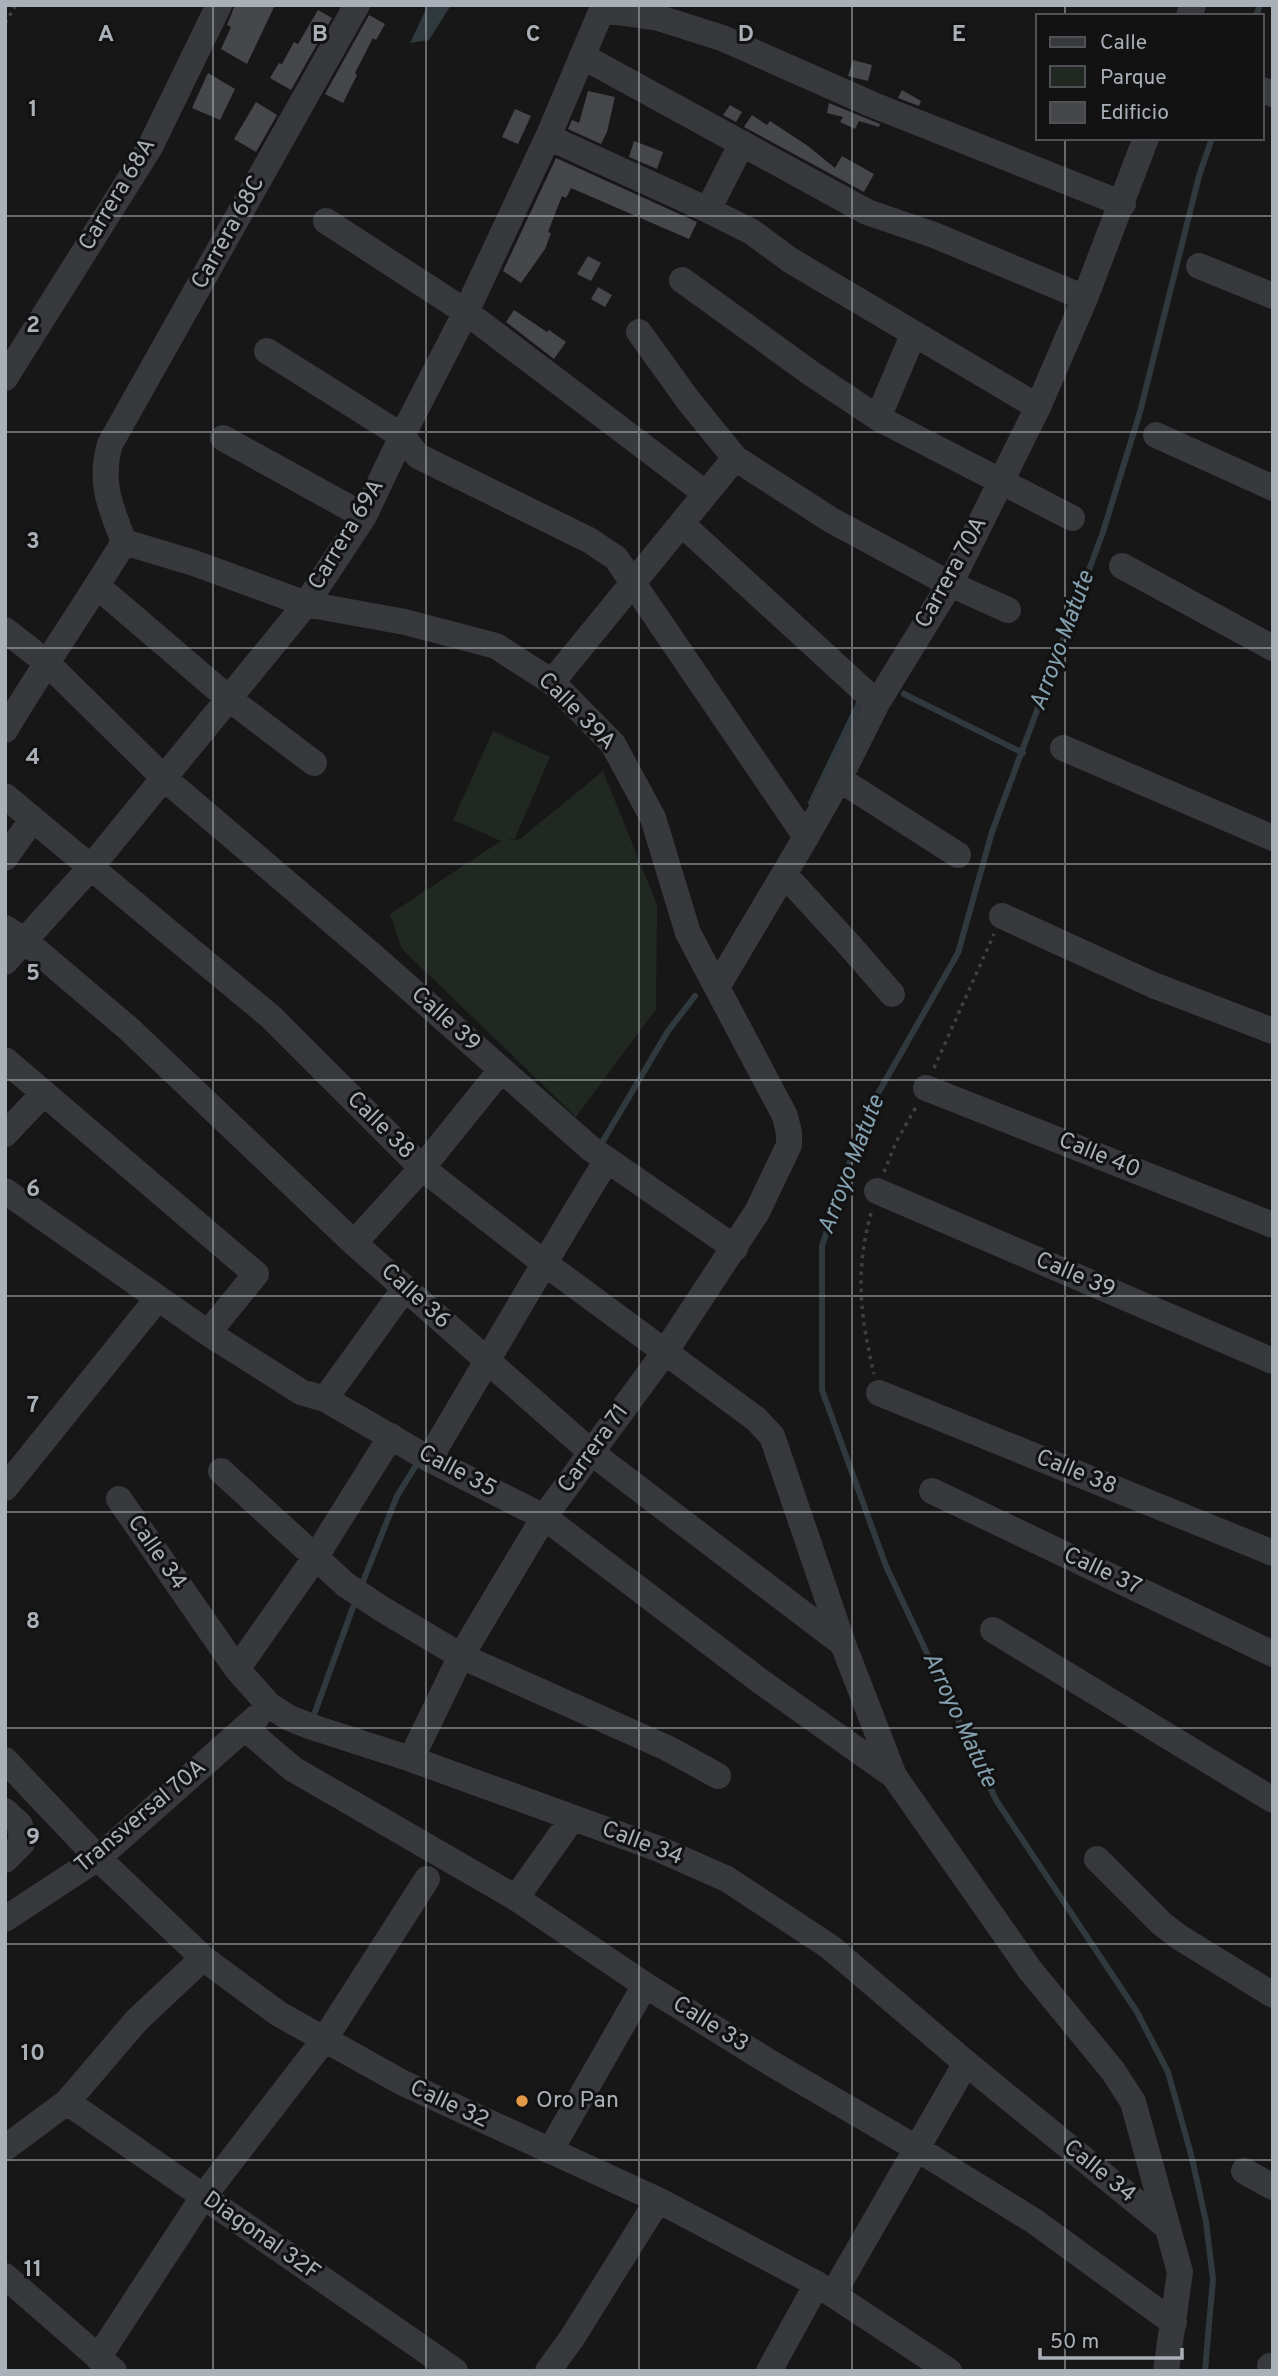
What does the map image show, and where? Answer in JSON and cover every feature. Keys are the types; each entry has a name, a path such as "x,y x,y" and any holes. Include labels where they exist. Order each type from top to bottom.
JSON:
{"street":[{"name":"Carrera 68A","path":"5,378 150,147 219,5"},
{"name":"Carrera 68C","path":"124,542 109,503 104,480 110,444 358,5"},
{"name":"Carrera 69A","path":"5,962 15,934 91,867 306,604 364,516 466,312 548,138 603,8"},
{"path":"603,8 659,18 722,38 871,104 1123,204"},
{"path":"582,56 867,212 934,235 1086,298"},
{"path":"548,138 751,232 790,260 1038,407"},
{"name":"Carrera 70A","path":"717,987 785,876 839,779 877,703 950,584 1038,407 1086,298 1145,140"},
{"path":"708,210 742,143"},
{"path":"326,221 466,312 705,494"},
{"path":"1199,266 1273,296"},
{"path":"682,280 878,418 1072,518"},
{"path":"639,332 688,400 735,458 831,520 950,584 1008,610"},
{"path":"878,418 913,335"},
{"path":"267,351 402,436 418,456 590,540 616,558 806,837"},
{"path":"1156,436 1273,488"},
{"path":"223,438 364,516"},
{"path":"552,682 735,458"},
{"path":"682,524 877,703"},
{"path":"5,730 124,542"},
{"name":"Calle 39A","path":"124,542 194,563 306,604 405,622 496,646 552,682 613,744 653,818 688,933 785,1116 789,1145"},
{"path":"1122,566 1273,648"},
{"path":"97,586 228,698 314,764"},
{"name":"Calle 39","path":"5,630 46,662 165,779 600,1155 735,1248"},
{"path":"1063,748 1273,838"},
{"path":"839,779 958,855"},
{"name":"Calle 38","path":"5,796 271,1017 422,1168 538,1258 756,1419 772,1436 843,1644"},
{"path":"5,858 32,820"},
{"path":"785,876 892,994"},
{"path":"1002,916 1153,985 1273,1031"},
{"name":"Calle 36","path":"15,934 129,1029 354,1243 592,1453 843,1644"},
{"path":"5,1060 256,1274 208,1333"},
{"path":"354,1243 422,1168 501,1070"},
{"name":"Calle 40","path":"926,1088 1273,1225"},
{"path":"5,1134 44,1093"},
{"name":"Carrera 71","path":"411,1759 461,1656 544,1517 665,1352 735,1248 757,1212 789,1145"},
{"path":"423,1455 600,1155"},
{"name":"Calle 39","path":"877,1191 1273,1361"},
{"name":"Calle 35","path":"8,1199 301,1392 325,1399 423,1455 544,1517 760,1681 894,1776"},
{"path":"325,1399 405,1288"},
{"path":"5,1488 158,1298"},
{"name":"Calle 38","path":"879,1393 1273,1553"},
{"path":"237,1669 315,1558 391,1436"},
{"path":"221,1471 354,1591 461,1656 667,1748 718,1776"},
{"name":"Calle 37","path":"932,1491 1273,1654"},
{"name":"Calle 34","path":"119,1499 237,1669 270,1705 289,1718 315,1728 411,1759 659,1849 727,1879 830,1947 966,2063 1167,2227"},
{"path":"993,1630 1273,1800"},
{"path":"843,1644 894,1776 1030,1970 1112,2071 1133,2102 1180,2272 1166,2371"},
{"name":"Transversal 70A","path":"5,1919 98,1858 270,1705"},
{"name":"Calle 33","path":"246,1728 293,1769 516,1898 769,2062 1034,2221 1174,2323"},
{"name":"Calle 32","path":"5,1760 98,1858 203,1958 279,2014 403,2083 658,2200 825,2289 933,2366"},
{"path":"5,1860 22,1843 13,1818 15,1808 45,1801"},
{"path":"516,1898 572,1819"},
{"path":"1097,1859 1162,1924 1273,1995"},
{"path":"5,2276 106,2365 203,2197 324,2040 426,1879"},
{"path":"5,2148 67,2102 137,2020 203,1958"},
{"path":"550,2151 645,1984"},
{"path":"769,2371 916,2148 966,2063"},
{"name":"Diagonal 32F","path":"67,2102 454,2371"},
{"path":"1244,2171 1273,2188"},
{"path":"548,2371 572,2338 658,2200"}],"path":[{"path":"5,23 16,5"},
{"path":"879,1393 860,1307 863,1243 877,1191 896,1142 926,1088 1002,916"}],"green space":[{"path":"493,731 550,757 515,838 507,840 520,839 603,771 657,905 656,1009 576,1117 402,949 390,914 501,841 453,820"}],"shaded area":[{"path":"428,5 451,5 429,40 410,43"}],"building":[{"path":"235,5 275,5 247,64 221,49 231,27 227,25"},
{"path":"318,10 332,18 291,90 270,78 279,63 282,64 294,42 298,44"},
{"path":"369,15 385,24 376,40 373,38 343,103 325,94"},
{"path":"853,60 872,65 868,81 848,76"},
{"path":"208,73 235,89 220,120 192,108"},
{"path":"902,90 921,101 919,106 898,98"},
{"path":"588,91 615,97 607,132 601,144 568,129 572,120 579,123"},
{"path":"256,102 277,115 256,152 234,139"},
{"path":"829,103 880,124 879,127 859,121 855,129 840,122 843,117 827,113"},
{"path":"730,105 742,112 736,122 723,115"},
{"path":"515,109 531,116 518,144 502,137"},
{"path":"752,115 767,125 770,121 835,168 842,156 874,174 864,192 744,127"},
{"path":"634,141 663,152 657,169 629,157"},
{"path":"556,158 697,222 689,239 571,188 566,198 562,196 548,232 551,233 545,249 521,283 503,271"},
{"path":"588,256 601,263 591,281 577,274"},
{"path":"598,287 612,295 605,307 591,299"},
{"path":"514,310 566,342 554,359 506,322"}],"waterway":[{"name":"Arroyo Matute","path":"1257,14 1260,5"},
{"name":"Arroyo Matute","path":"1205,2371 1213,2279 1206,2222 1192,2158 1168,2072 1137,2012 996,1800 886,1566 822,1390 822,1246 872,1104 958,953 992,832 1103,532 1140,412 1199,176 1211,140"},
{"path":"904,694 1023,753"},
{"path":"811,803 859,703"},
{"path":"600,1146 668,1031 695,996"},
{"path":"360,1589 397,1496 420,1459"},
{"path":"315,1712 356,1599"}],"place":[{"name":"Oro Pan","path":"522,2101"}]}
